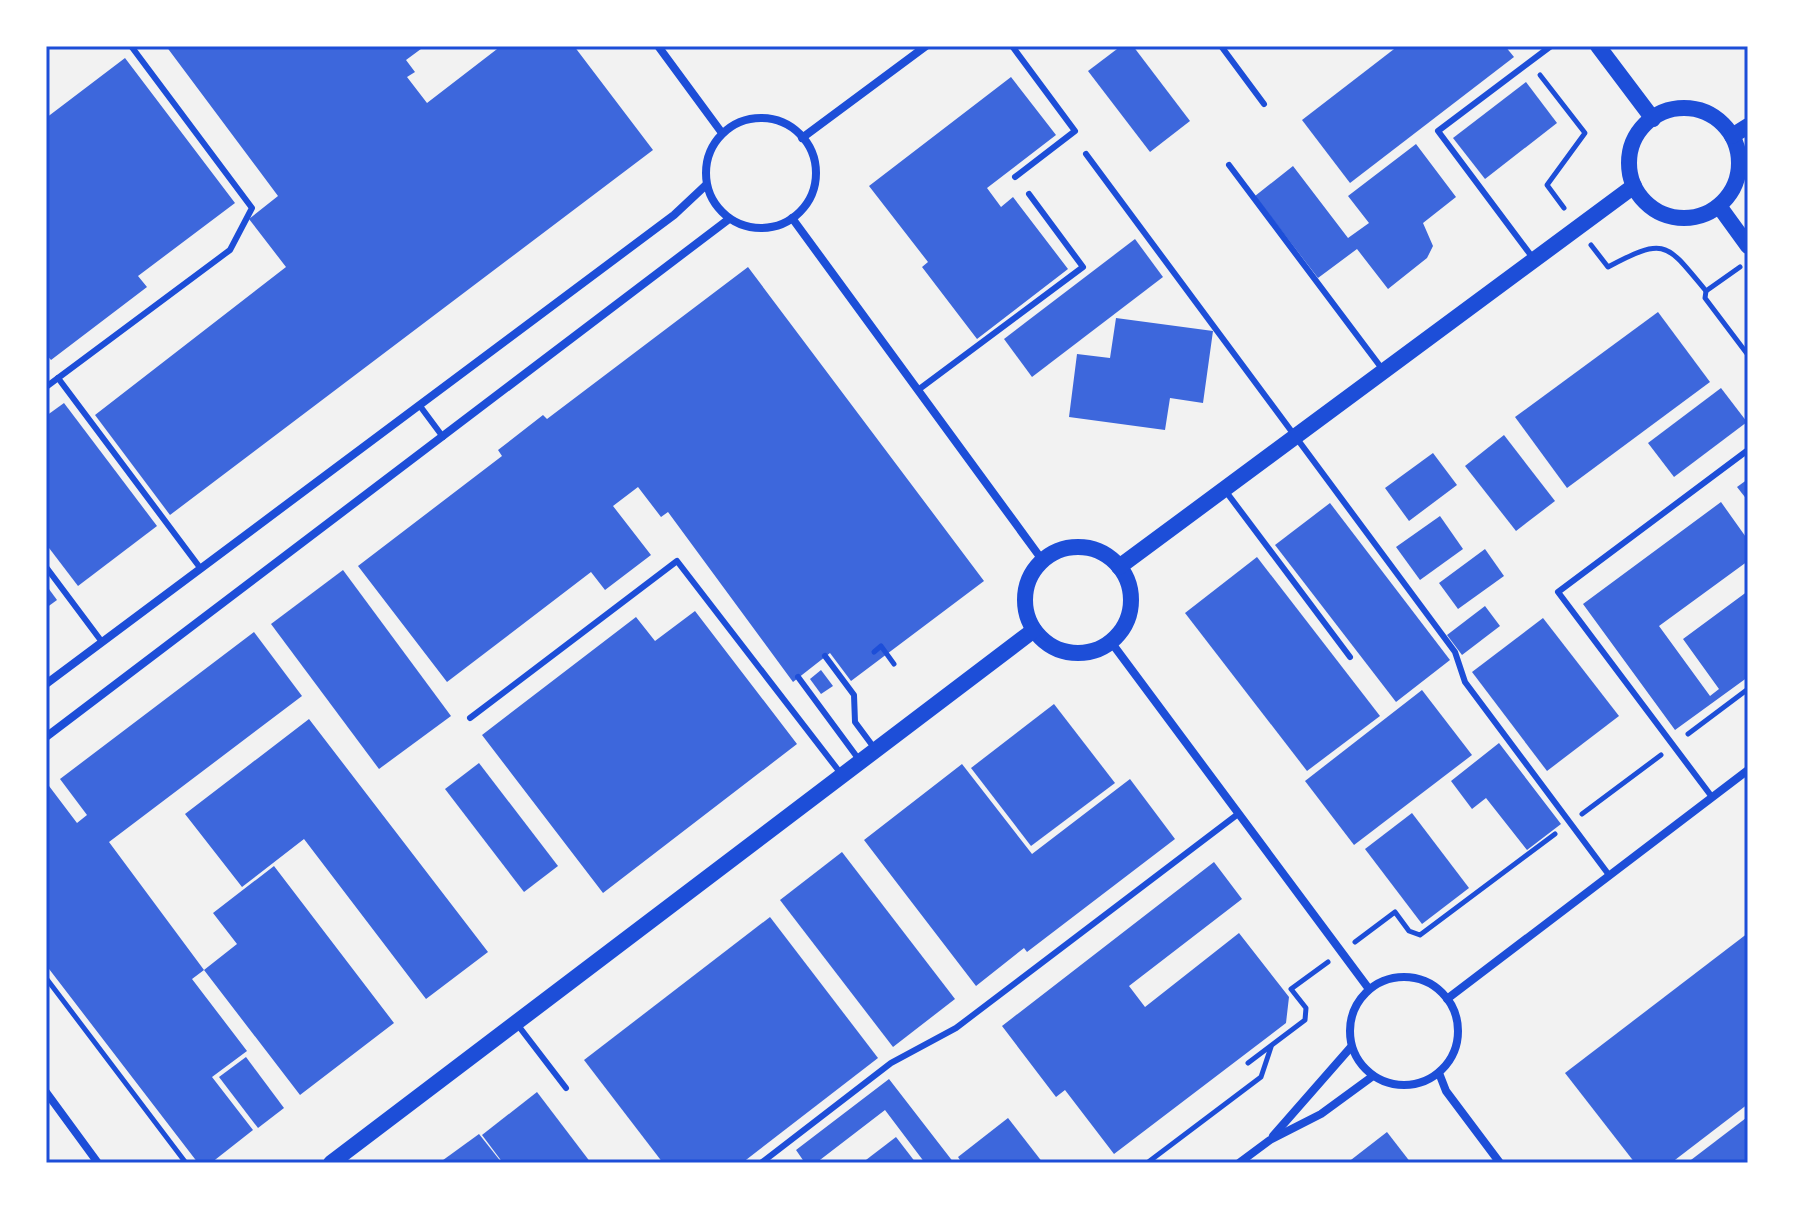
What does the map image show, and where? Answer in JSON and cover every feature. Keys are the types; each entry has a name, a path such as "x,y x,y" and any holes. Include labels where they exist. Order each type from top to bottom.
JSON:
{"main road":[{"path":"1598,46 1653,119"},
{"path":"1678,109 1694,109 1722,123 1732,136 1737,147 1738,173 1728,197 1719,206 1691,218 1676,218 1648,204 1634,186 1630,163 1632,148 1639,133 1653,119 1678,109"},
{"path":"1732,136 1748,126"},
{"path":"1119,567 1634,186"},
{"path":"1719,206 1748,246"},
{"path":"1083,548 1107,556 1119,567 1127,579 1131,606 1120,632 1111,642 1079,653 1046,643 1034,630 1028,619 1025,594 1028,581 1043,561 1057,551 1083,548"},
{"path":"331,1163 863,764 1034,630"}],"street":[{"path":"658,46 722,133"},
{"path":"802,138 926,46"},
{"path":"756,118 780,121 802,138 815,162 816,180 806,205 792,218 762,228 729,219 717,208 706,185 708,157 722,133 738,123 756,118"},
{"path":"46,684 674,215 706,185"},
{"path":"792,218 1043,561"},
{"path":"46,737 729,219"},
{"path":"1111,642 1369,989"},
{"path":"1447,999 1748,770"},
{"path":"1410,977 1431,984 1447,999 1458,1029 1456,1045 1439,1073 1423,1082 1406,1086 1388,1084 1373,1076 1351,1047 1349,1026 1355,1006 1369,989 1388,979 1410,977"},
{"path":"1270,1140 1351,1047"},
{"path":"1439,1073 1446,1091 1500,1163"},
{"path":"1239,1163 1270,1140 1321,1114 1373,1076"},
{"path":"46,1092 98,1163"}],"lane":[{"path":"46,387 230,250 252,208 131,46"},
{"path":"1012,46 1075,131 1015,177"},
{"path":"1221,46 1264,104"},
{"path":"1534,260 1438,131 1551,46"},
{"path":"1086,154 1455,652 1465,682 1609,875"},
{"path":"1229,165 1384,371"},
{"path":"918,390 1083,267 1029,194"},
{"path":"58,378 201,569"},
{"path":"420,406 443,437"},
{"path":"1712,797 1558,592 1748,450"},
{"path":"1224,489 1350,657"},
{"path":"470,718 677,561 844,778"},
{"path":"46,567 102,642"},
{"path":"825,656 854,695 855,722 877,752"},
{"path":"798,677 863,764"},
{"path":"761,1163 891,1063 956,1028 1238,814"},
{"path":"517,1023 566,1088"}],"path":[{"path":"1530,62 1585,133 1547,185 1560,203"},
{"path":"1594,248 1608,267 1658,246 1669,249 1706,291"},
{"path":"1727,276 1706,291 1705,298 1748,355"},
{"path":"874,652 879,644 894,664"},
{"path":"1248,1063 1305,1020 1306,1008 1291,989 1313,973"},
{"path":"46,978 186,1163"},
{"path":"1147,1163 1261,1077 1272,1045"}],"building":[{"path":"166,46 425,46 406,60 415,72 407,77 427,103 501,46 574,46 653,150 170,515 95,415 286,267 249,219 278,196"},
{"path":"1121,46 1133,46 1190,121 1150,152 1088,71"},
{"path":"1398,46 1505,46 1514,57 1350,183 1302,120"},
{"path":"125,58 235,203 138,276 147,287 51,360 46,354 46,118"},
{"path":"1011,77 1056,135 987,188 1001,207 1013,197 1068,269 977,339 922,267 928,262 869,186"},
{"path":"1526,82 1557,123 1485,179 1453,138"},
{"path":"1416,144 1456,197 1423,223 1433,246 1427,258 1388,289 1357,249 1318,278 1255,196 1293,166 1348,238 1369,223 1348,196"},
{"path":"1135,239 1163,277 1032,377 1004,339"},
{"path":"748,267 984,581 851,681 830,653 793,682 668,512 661,517 638,487 613,506 651,555 605,590 591,572 447,682 358,566 502,456 498,450 543,415 547,419"},
{"path":"1658,312 1710,382 1567,488 1515,417"},
{"path":"1116,318 1213,331 1203,403 1170,398 1165,430 1069,417 1077,354 1110,358"},
{"path":"1721,388 1747,422 1674,477 1648,443"},
{"path":"64,403 157,526 78,586 46,544 46,416"},
{"path":"1504,435 1555,501 1516,531 1465,466"},
{"path":"1433,453 1457,485 1409,521 1385,488"},
{"path":"1748,479 1748,501 1737,487"},
{"path":"1721,502 1748,540 1748,561 1659,626 1710,696 1719,689 1683,639 1748,591 1748,677 1675,730 1583,604"},
{"path":"1330,503 1450,660 1396,702 1275,545"},
{"path":"1440,516 1463,549 1420,580 1396,547"},
{"path":"1485,549 1504,576 1458,609 1439,583"},
{"path":"1257,557 1380,716 1307,771 1185,613"},
{"path":"343,570 451,716 379,769 271,624"},
{"path":"46,585 57,600 46,608"},
{"path":"1485,606 1500,626 1462,655 1447,635"},
{"path":"695,611 797,744 603,893 482,735 636,617 655,641"},
{"path":"1543,618 1619,716 1547,771 1472,672"},
{"path":"254,632 302,696 109,842 204,970 192,979 247,1051 212,1077 253,1130 211,1163 198,1163 46,965 46,782 77,823 87,815 60,779"},
{"path":"821,670 833,686 821,694 810,679"},
{"path":"1422,690 1472,755 1354,845 1305,781"},
{"path":"1054,704 1115,783 1031,846 971,768"},
{"path":"309,719 488,952 426,999 304,839 242,887 185,814"},
{"path":"1499,743 1561,824 1527,850 1486,798 1472,809 1451,781"},
{"path":"479,763 558,866 524,892 445,789"},
{"path":"962,764 1032,854 1130,779 1175,839 1027,952 1024,948 976,986 864,840"},
{"path":"1412,813 1469,888 1422,924 1365,849"},
{"path":"842,852 955,999 893,1047 780,900"},
{"path":"1214,862 1242,899 1129,986 1145,1007 1239,933 1289,997 1286,1023 1114,1154 1065,1090 1056,1097 1002,1026"},
{"path":"274,866 394,1023 300,1095 204,970 237,944 213,913"},
{"path":"770,917 878,1058 742,1163 663,1163 584,1060"},
{"path":"1748,933 1748,1104 1671,1163 1635,1163 1565,1073"},
{"path":"246,1057 284,1108 258,1128 219,1077"},
{"path":"889,1079 954,1163 925,1163 885,1110 816,1163 805,1163 796,1150"},
{"path":"537,1092 591,1163 503,1163 482,1135"},
{"path":"1008,1118 1043,1163 962,1163 958,1157"},
{"path":"1746,1118 1748,1163 1687,1163"},
{"path":"1387,1132 1411,1163 1347,1163"},
{"path":"479,1134 502,1163 439,1163"},
{"path":"896,1137 916,1163 862,1163"}]}
